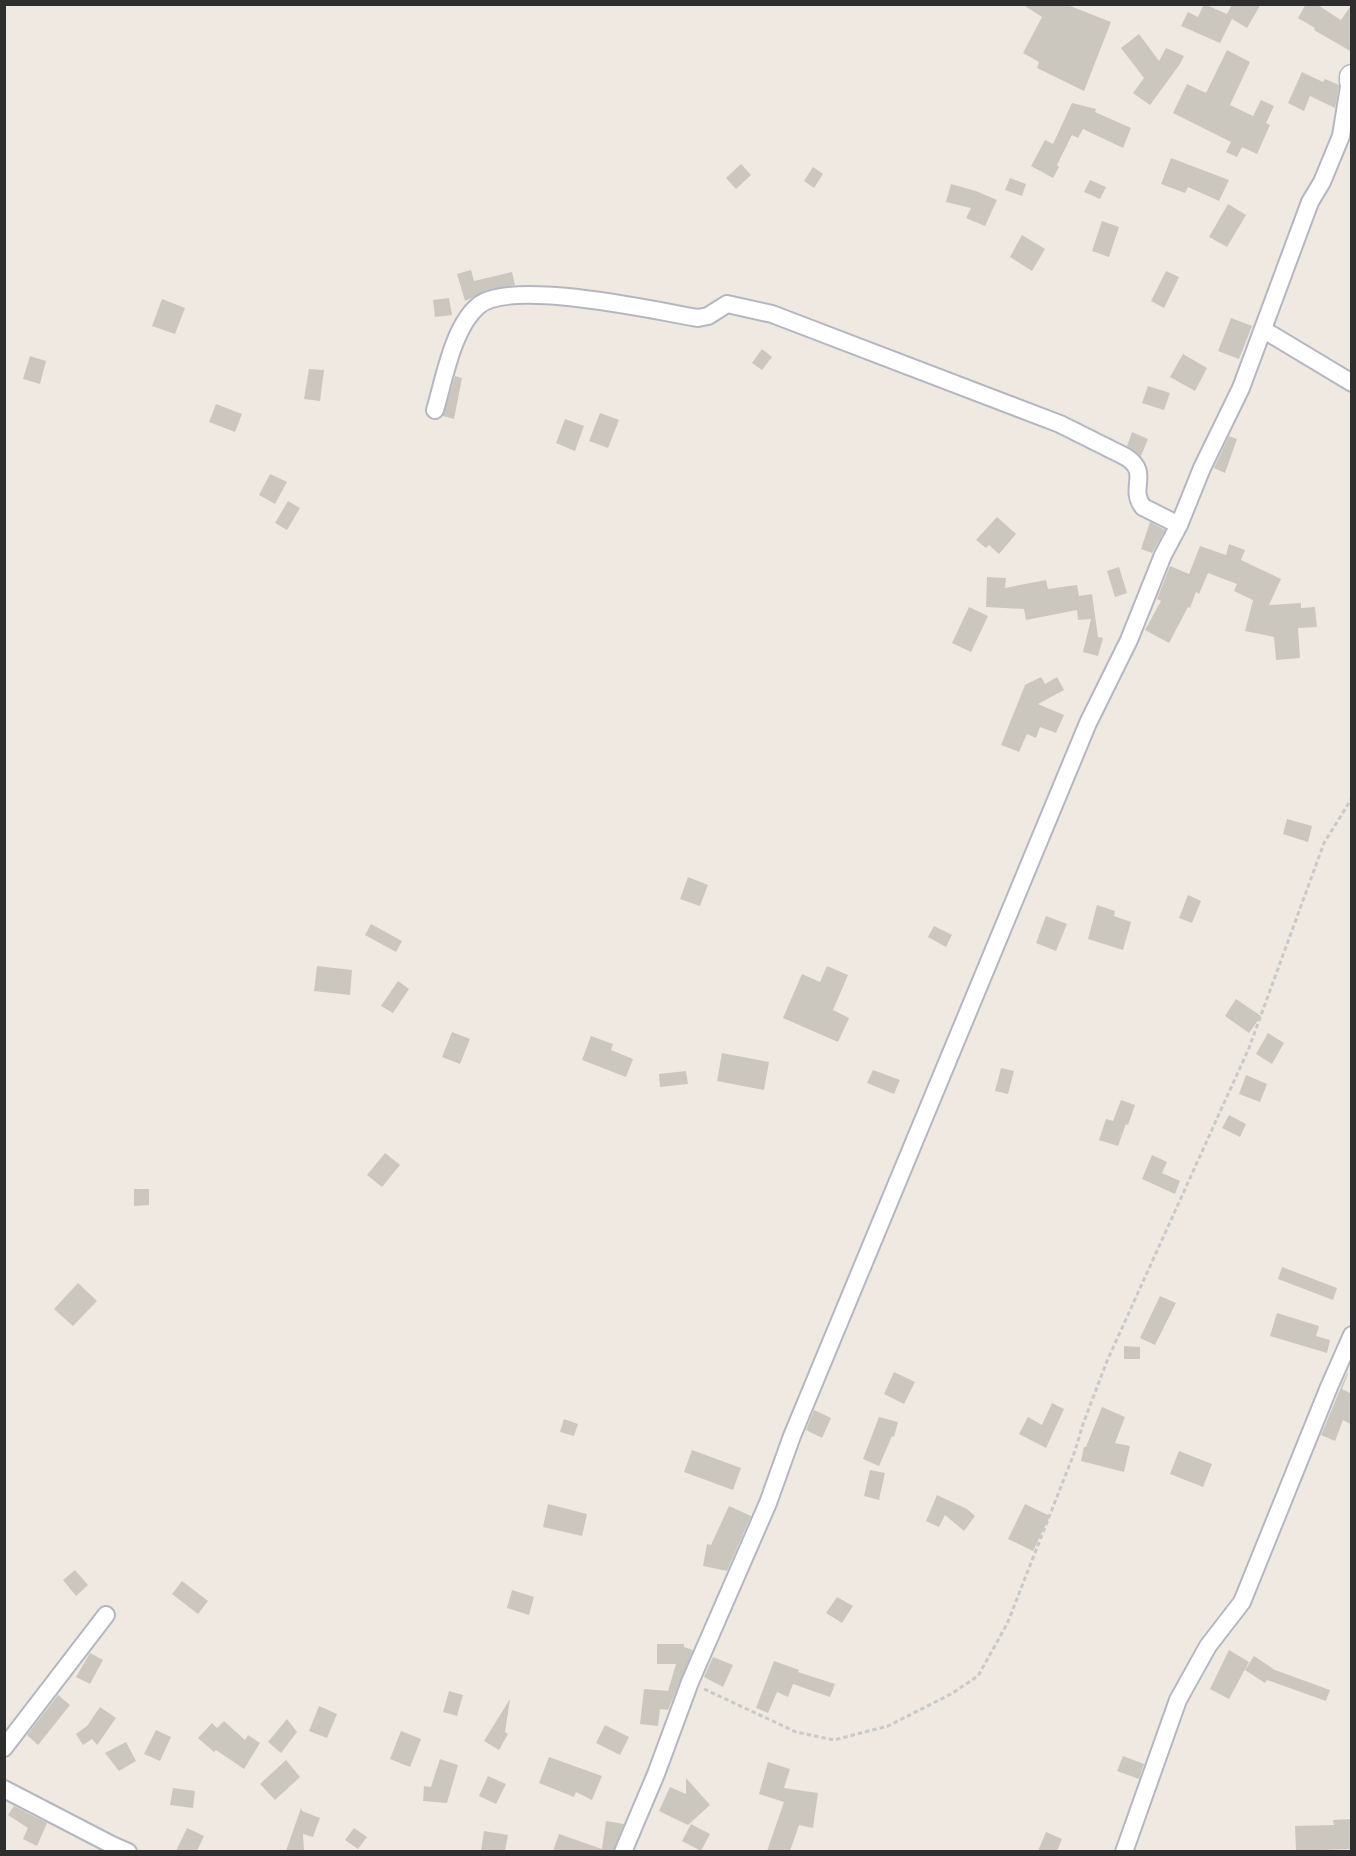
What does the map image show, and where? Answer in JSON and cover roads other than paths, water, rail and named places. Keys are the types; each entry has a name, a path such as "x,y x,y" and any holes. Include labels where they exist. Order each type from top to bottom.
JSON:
{"street":[{"path":"623,1851 656,1773 690,1682 768,1503 792,1436 1088,723 1129,640 1163,555 1179,525 1202,468 1241,388 1310,202 1322,182 1341,136 1351,79"},
{"path":"435,410 461,330 479,304 492,299 513,296 559,297 624,304 698,318 708,316 727,304 734,304 772,314 873,351 1060,424 1135,462 1139,470 1137,496 1139,502 1143,507 1179,525"},
{"path":"1264,330 1352,383"},
{"path":"1124,1851 1178,1700 1208,1646 1242,1602 1352,1335"},
{"path":"4,1748 106,1615"},
{"path":"4,1789 128,1851"}]}
